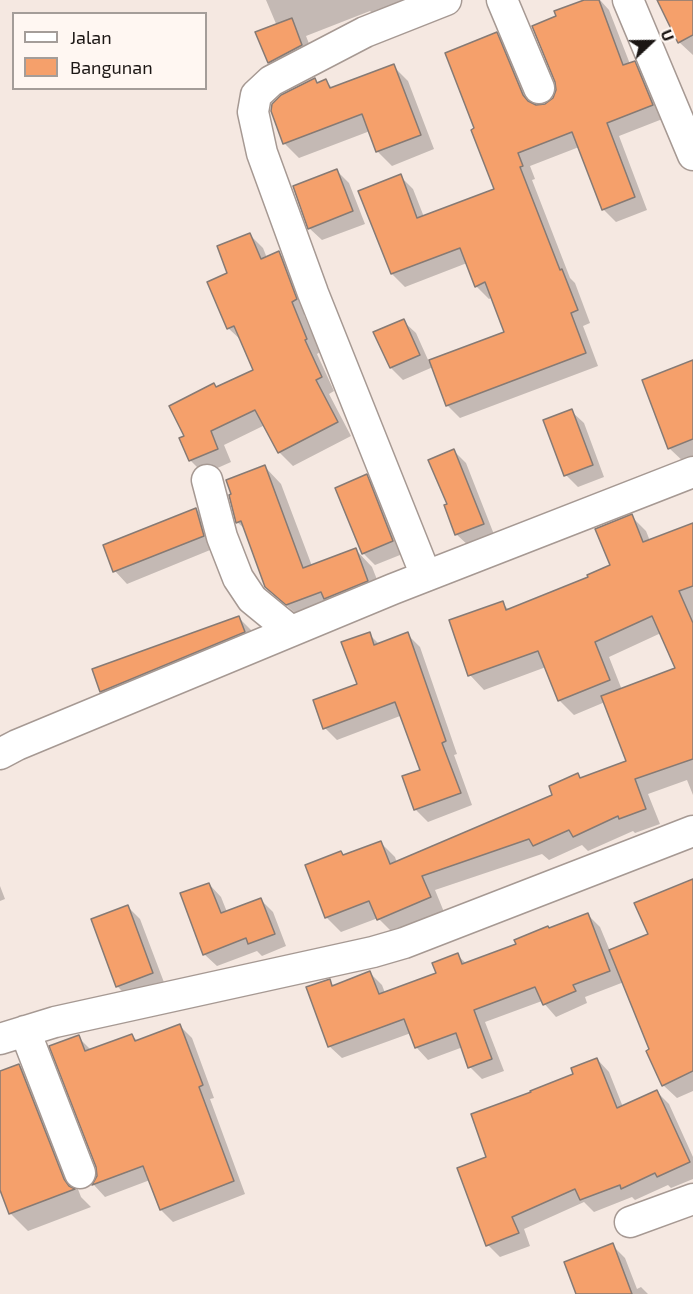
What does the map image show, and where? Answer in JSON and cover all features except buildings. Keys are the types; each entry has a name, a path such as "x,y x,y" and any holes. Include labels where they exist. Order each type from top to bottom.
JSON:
{"street":[{"path":"426,576 313,293 262,153 253,112 256,95 271,81 365,32 446,0"},
{"path":"502,0 539,88"},
{"path":"628,0 693,155"},
{"path":"0,754 38,736 426,576 693,472"},
{"path":"207,480 222,537 238,578 252,599 291,631"},
{"path":"80,1173 13,1035 55,1022 404,944 693,831"},
{"path":"630,1222 693,1199"}]}
